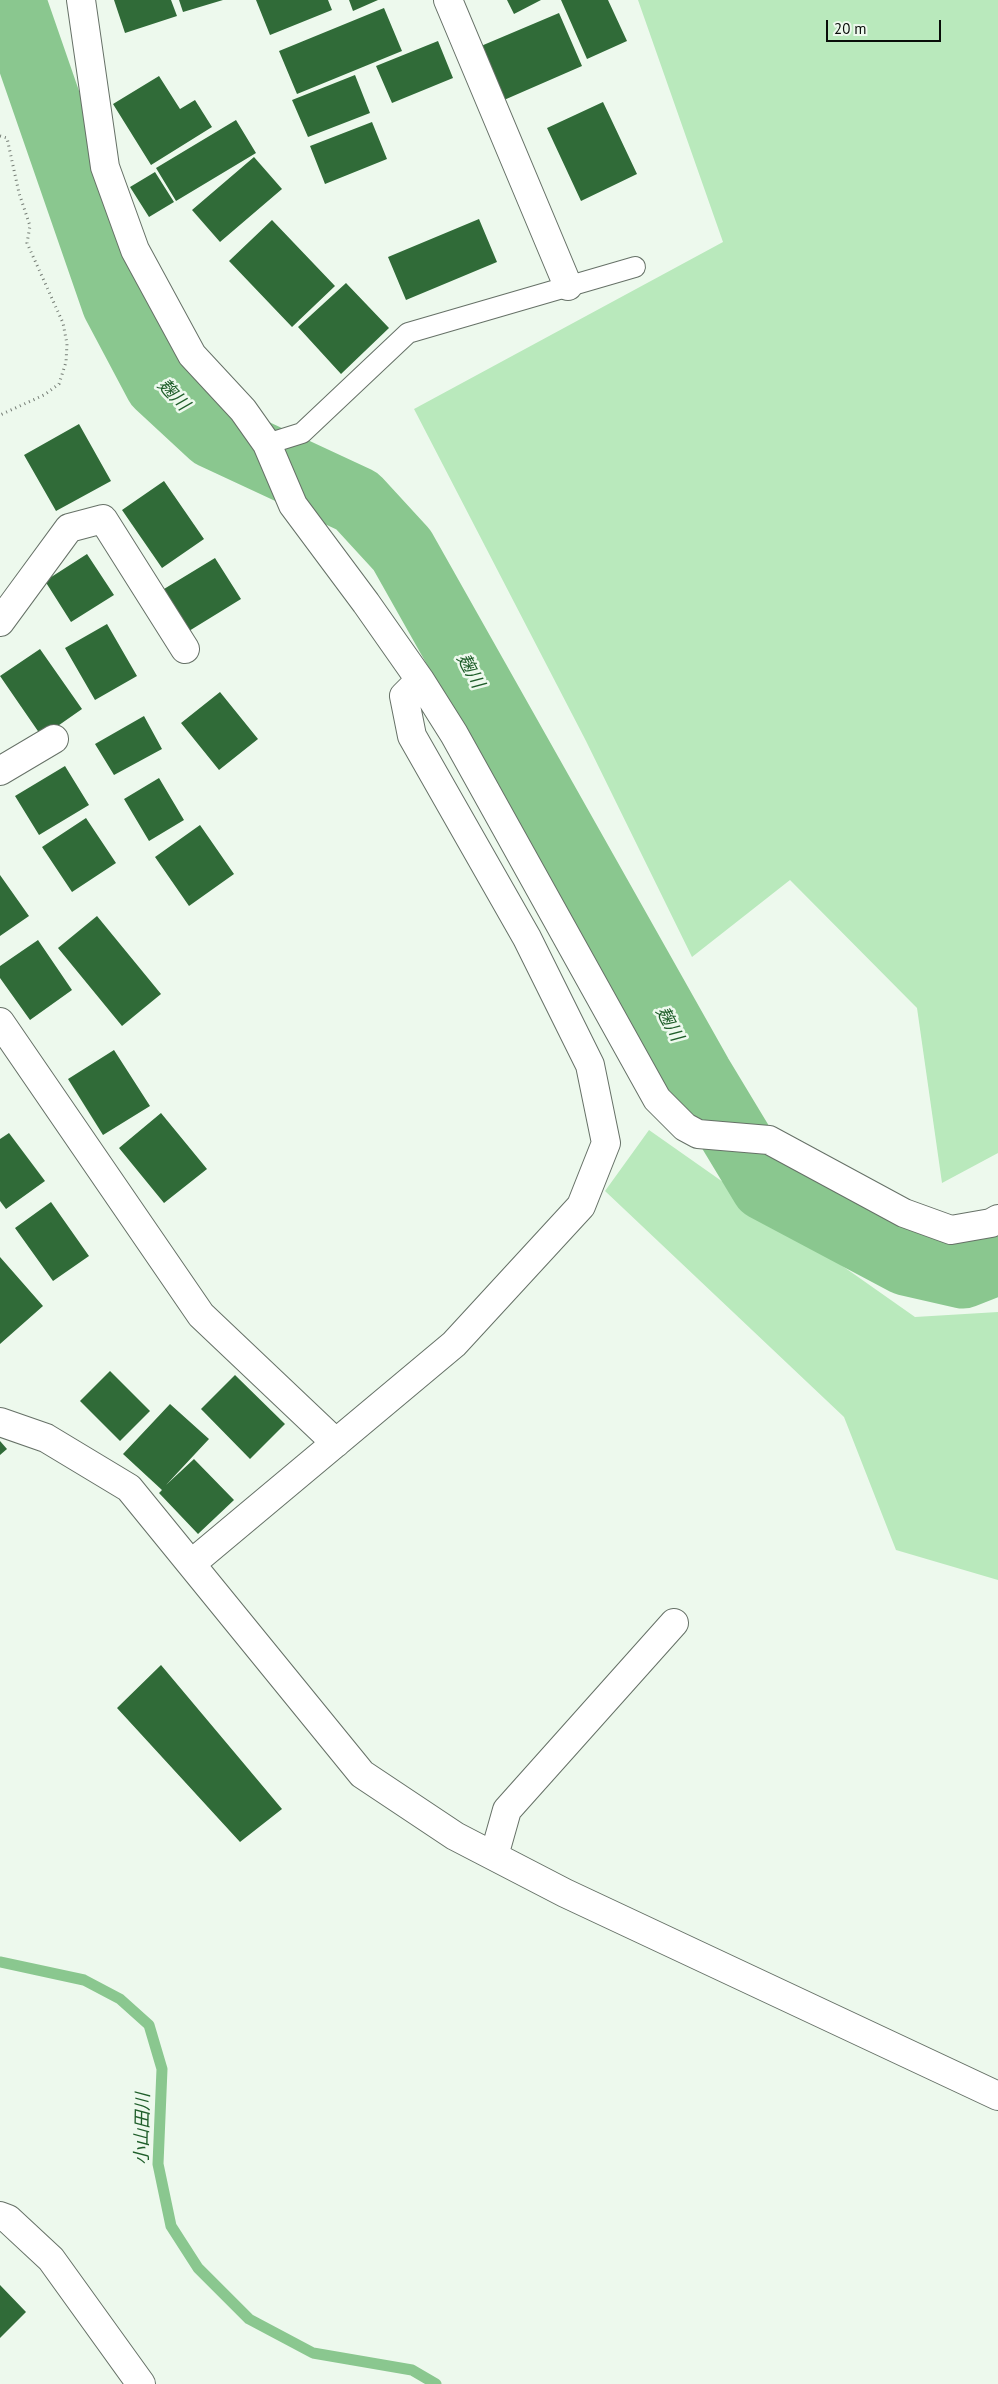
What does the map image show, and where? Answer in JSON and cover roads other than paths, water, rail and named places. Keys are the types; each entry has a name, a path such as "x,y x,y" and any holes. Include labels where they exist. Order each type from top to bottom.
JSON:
{"street":[{"path":"81,0 105,167 135,250 192,355 243,410 267,444 294,505 420,680 454,734 657,1099 685,1127 698,1134 769,1140 904,1213 951,1230 991,1223 998,1218"},
{"path":"448,0 568,286"},
{"path":"0,622 69,528 103,519 184,649"},
{"path":"191,1564 454,1344 581,1206 606,1143 590,1065 527,938 412,736 404,696 420,680"},
{"path":"0,771 54,739"},
{"path":"0,1022 201,1315 336,1443"},
{"path":"0,1422 46,1438 129,1488 362,1774 455,1836 565,1893 998,2096"},
{"path":"494,1856 507,1810 674,1623"},
{"path":"0,2216 8,2219 51,2259 141,2384"}],"lane":[{"path":"267,444 302,433 408,333 636,267"}],"waterway":[{"name":"麹川","path":"11,0 116,303 159,384 213,434 357,501 402,550 698,1075 765,1186 906,1261 963,1274 998,1260"},
{"name":"小山田川","path":"0,1962 84,1980 120,1999 149,2025 162,2069 158,2164 171,2226 198,2268 249,2319 313,2353 412,2370 436,2384"}]}
